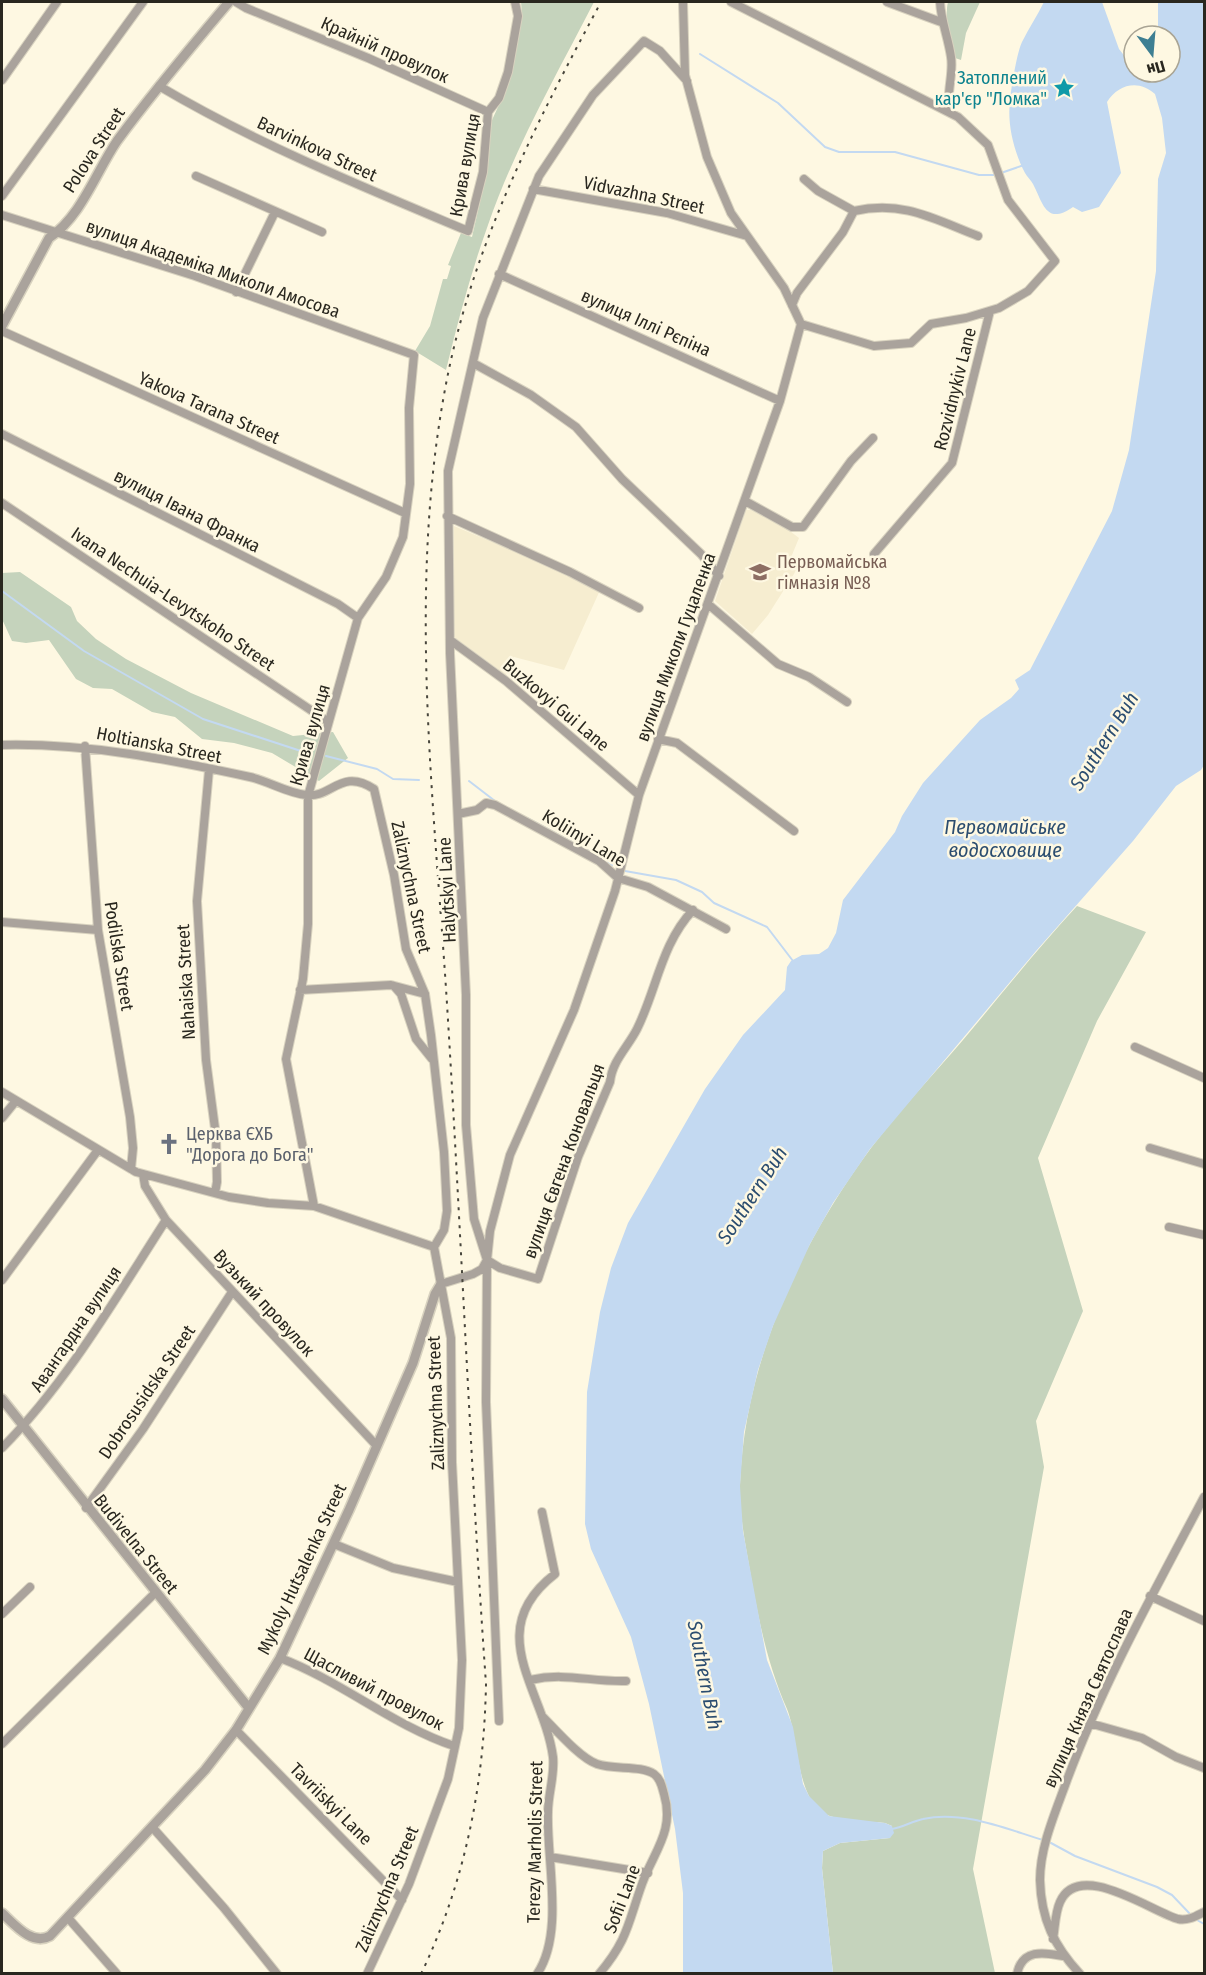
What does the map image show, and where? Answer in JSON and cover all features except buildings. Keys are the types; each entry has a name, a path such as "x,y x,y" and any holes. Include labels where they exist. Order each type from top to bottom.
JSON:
{"street":[{"path":"2,81 57,2"},
{"path":"2,196 143,2"},
{"name":"Polova Street","path":"2,326 49,238 59,232 116,143 159,86 229,2"},
{"name":"Крайній провулок","path":"236,2 488,112"},
{"name":"Крива вулиця","path":"468,231 483,172 488,112 499,98 508,72 518,16 515,2"},
{"path":"683,2 682,29 687,81 706,157 731,213 784,288 801,324 874,346 911,343 932,324 990,310 1028,291 1055,261 1008,200 988,145 951,112 731,2"},
{"path":"887,2 941,22"},
{"path":"940,2 941,22 952,59 948,104 951,112"},
{"name":"Halytskyi Lane","path":"487,1260 474,1219 466,1125 466,995 450,640 448,471 483,318 539,176 593,95 644,41 660,51 687,81"},
{"name":"Barvinkova Street","path":"159,86 203,113 401,204 468,231"},
{"path":"196,176 239,193 275,212 322,232"},
{"path":"804,179 818,191 854,211 877,206 901,208 978,236"},
{"name":"Vidvazhna Street","path":"533,189 667,213 747,236"},
{"path":"792,305 797,293 843,232 854,211"},
{"path":"236,292 275,212"},
{"name":"вулиця Академіка Миколи Амосова","path":"2,215 236,292 414,355"},
{"name":"вулиця Іллі Рєпіна","path":"500,274 780,401"},
{"name":"Rozvidnykiv Lane","path":"874,554 952,462 990,310"},
{"name":"вулиця Миколи Гуцаленка","path":"487,1260 490,1231 510,1155 574,1010 618,878 639,795 780,401 801,324"},
{"name":"Yakova Tarana Street","path":"2,331 405,513"},
{"name":"Крива вулиця","path":"314,1206 286,1059 300,990 308,924 308,796 327,721 358,618 386,577 403,537 410,484 409,408 414,355"},
{"path":"473,363 531,395 576,427 622,479 701,554 719,576"},
{"name":"вулиця Івана Франка","path":"2,434 338,604 358,618"},
{"path":"745,501 792,527 803,526 851,461 873,438"},
{"name":"Ivana Nechuia-Levytskoho Street","path":"2,503 327,721"},
{"path":"447,516 570,572 639,608"},
{"path":"708,604 778,664 809,677 847,702"},
{"name":"Buzkovyi Gui Lane","path":"450,640 506,681 639,795"},
{"path":"658,740 677,743 795,831"},
{"name":"Holtianska Street","path":"2,745 85,746 252,778 308,796"},
{"name":"Podilska Street","path":"85,746 98,930 130,1117 133,1148 131,1169"},
{"name":"Nahaiska Street","path":"209,770 197,901 206,1060 216,1136 217,1182 215,1193"},
{"name":"Zaliznychna Street","path":"308,796 349,781 362,781 374,789 394,874 406,949 424,994 444,1152 447,1211 444,1230 434,1247 451,1338 452,1462 462,1660 459,1728 448,1779 402,1899 366,1974"},
{"name":"Koliinyi Lane","path":"458,814 477,810 486,803 495,805 599,861 618,878 648,887 726,929"},
{"name":"вулиця Євгена Коновальця","path":"487,1260 500,1268 538,1279 578,1158 610,1082 611,1070 637,1028 671,938 693,910"},
{"path":"2,922 98,930"},
{"path":"300,990 393,985 424,994"},
{"path":"393,985 401,994 416,1040 433,1061"},
{"path":"1135,1047 1204,1078"},
{"path":"2,1092 15,1102 143,1174 215,1193 268,1203 314,1206 434,1247"},
{"path":"2,1118 15,1102"},
{"path":"1150,1148 1204,1164"},
{"path":"2,1280 98,1150"},
{"name":"Вузький провулок","path":"143,1174 145,1186 166,1220 376,1445"},
{"name":"Авангардна вулиця","path":"2,1448 22,1427 82,1352 166,1220"},
{"path":"1169,1227 1204,1235"},
{"path":"441,1284 473,1274 482,1269 487,1260"},
{"path":"487,1260 486,1402 499,1721"},
{"name":"Mykoly Hutsalenka Street","path":"2,1913 26,1935 38,1940 50,1936 69,1919 153,1828 236,1730 280,1658 334,1544 413,1363 435,1294 441,1284"},
{"name":"Dobrosusidska Street","path":"86,1508 143,1429 232,1292"},
{"name":"Budivelna Street","path":"2,1399 86,1508 248,1707"},
{"name":"вулиця Князя Святослава","path":"1080,1974 1063,1956 1053,1940 1043,1908 1040,1878 1051,1823 1089,1723 1150,1596 1204,1497"},
{"name":"Terezy Marholis Street","path":"537,1974 547,1948 552,1906 548,1811 553,1758 530,1680 520,1657 519,1630 540,1586 555,1574 542,1512"},
{"path":"334,1544 393,1568 458,1582"},
{"path":"2,1614 30,1587"},
{"path":"2,1744 155,1593"},
{"path":"1150,1596 1204,1621"},
{"name":"Щасливий провулок","path":"280,1658 340,1685 422,1735 454,1746"},
{"path":"530,1680 565,1675 595,1682 626,1681"},
{"name":"Sofii Lane","path":"540,1715 594,1763 616,1770 641,1770 653,1773 660,1779 668,1807 669,1822 648,1872 632,1921 618,1952 599,1974"},
{"path":"1089,1723 1142,1738 1176,1757 1204,1768"},
{"name":"Tavriiskyi Lane","path":"236,1730 402,1899"},
{"path":"153,1828 224,1908 277,1974"},
{"path":"550,1857 648,1872"},
{"path":"1053,1940 1060,1901 1069,1891 1082,1887 1114,1889 1178,1919 1190,1919 1204,1912"},
{"path":"69,1919 117,1974"},
{"path":"1017,1974 1019,1964 1030,1954 1045,1953 1063,1956"}],"shaded area":[{"name":"Первомайська гімназія №8","path":"746,510 751,510 782,525 799,538 787,567 796,570 768,615 752,634 715,601"},
{"path":"454,526 601,588 564,670 514,657 506,675 454,637"}],"green space":[{"path":"521,2 594,2 537,111 499,196 470,279 446,370 415,351 430,326 443,279 447,279 451,266 448,265 461,233 472,237 482,193 492,120 509,83 517,45 522,14"},
{"path":"948,2 980,2 966,33 961,60 955,58 950,37 947,23"},
{"path":"20,572 71,607 77,621 96,639 126,659 191,693 293,736 333,732 348,758 319,781 272,753 234,743 202,739 175,717 152,712 112,689 93,688 76,679 49,640 26,643 12,641 2,619 2,573"},
{"path":"1077,906 1146,932 1097,1021 1038,1158 1083,1311 1036,1421 1044,1467 973,1869 995,1973 833,1973 822,1868 823,1851 840,1843 890,1838 892,1826 885,1823 837,1818 819,1810 811,1799 800,1770 791,1722 770,1663 762,1631 742,1522 740,1485 744,1440 752,1395 764,1351 799,1265 845,1185 893,1120"}],"water":[{"name":"Первомайське водосховище","path":"1044,2 1102,2 1122,53 1122,84 1182,84 1182,24 1158,24 1158,2 1204,2 1204,765 1201,770 1176,786 1133,841 1036,951 870,1149 833,1203 810,1244 773,1326 758,1370 744,1432 740,1486 743,1531 767,1660 793,1727 803,1784 809,1796 829,1816 885,1823 892,1826 894,1833 890,1838 840,1843 823,1851 822,1868 833,1973 683,1974 683,1893 675,1829 649,1704 631,1637 591,1549 585,1524 587,1392 600,1312 611,1268 628,1223 705,1089 743,1035 785,990 787,967 791,961 802,955 819,954 828,948 836,933 843,900 895,832 902,816 923,783 980,720 1011,698 1019,689 1015,680 1030,670 1112,511 1129,450 1156,271 1158,179 1166,153 1162,118 1155,94 1149,89 1136,85 1117,91 1107,102 1121,173 1099,207 1082,212 1073,207 1057,214 1051,213 1043,205 1025,173 1012,138 1009,110 1016,62 1025,37"}],"waterway":[{"path":"700,54 778,103 825,147 839,152 895,152 979,175 996,175"},
{"path":"1001,173 1024,165"},
{"path":"2,591 84,651 203,719 307,753"},
{"path":"326,756 377,769 393,779 419,780"},
{"path":"469,781 495,801"},
{"path":"527,818 596,855"},
{"path":"601,858 612,865"},
{"path":"625,871 676,880 702,892 714,903 767,927 793,961"},
{"path":"892,1829 923,1819 953,1817 984,1822 1043,1840"},
{"path":"1051,1843 1075,1856 1157,1887 1172,1895 1191,1915"},
{"path":"1197,1920 1204,1924"}],"railway":[{"path":"421,1974 449,1904 469,1833 481,1759 486,1684 427,693 428,538 434,461 446,384 457,333 489,235 530,140 601,2"}],"place":[{"name":"Затоплений кар'єр \"Ломка\"","path":"1064,88"},
{"name":"Первомайська гімназія №8","path":"760,572"},
{"name":"Церква ЄХБ \"Дорога до Бога\"","path":"169,1144"}],"water label":[{"name":"Southern Buh","path":"1104,741"},
{"name":"Southern Buh","path":"752,1195"},
{"name":"Southern Buh","path":"705,1675"}]}
